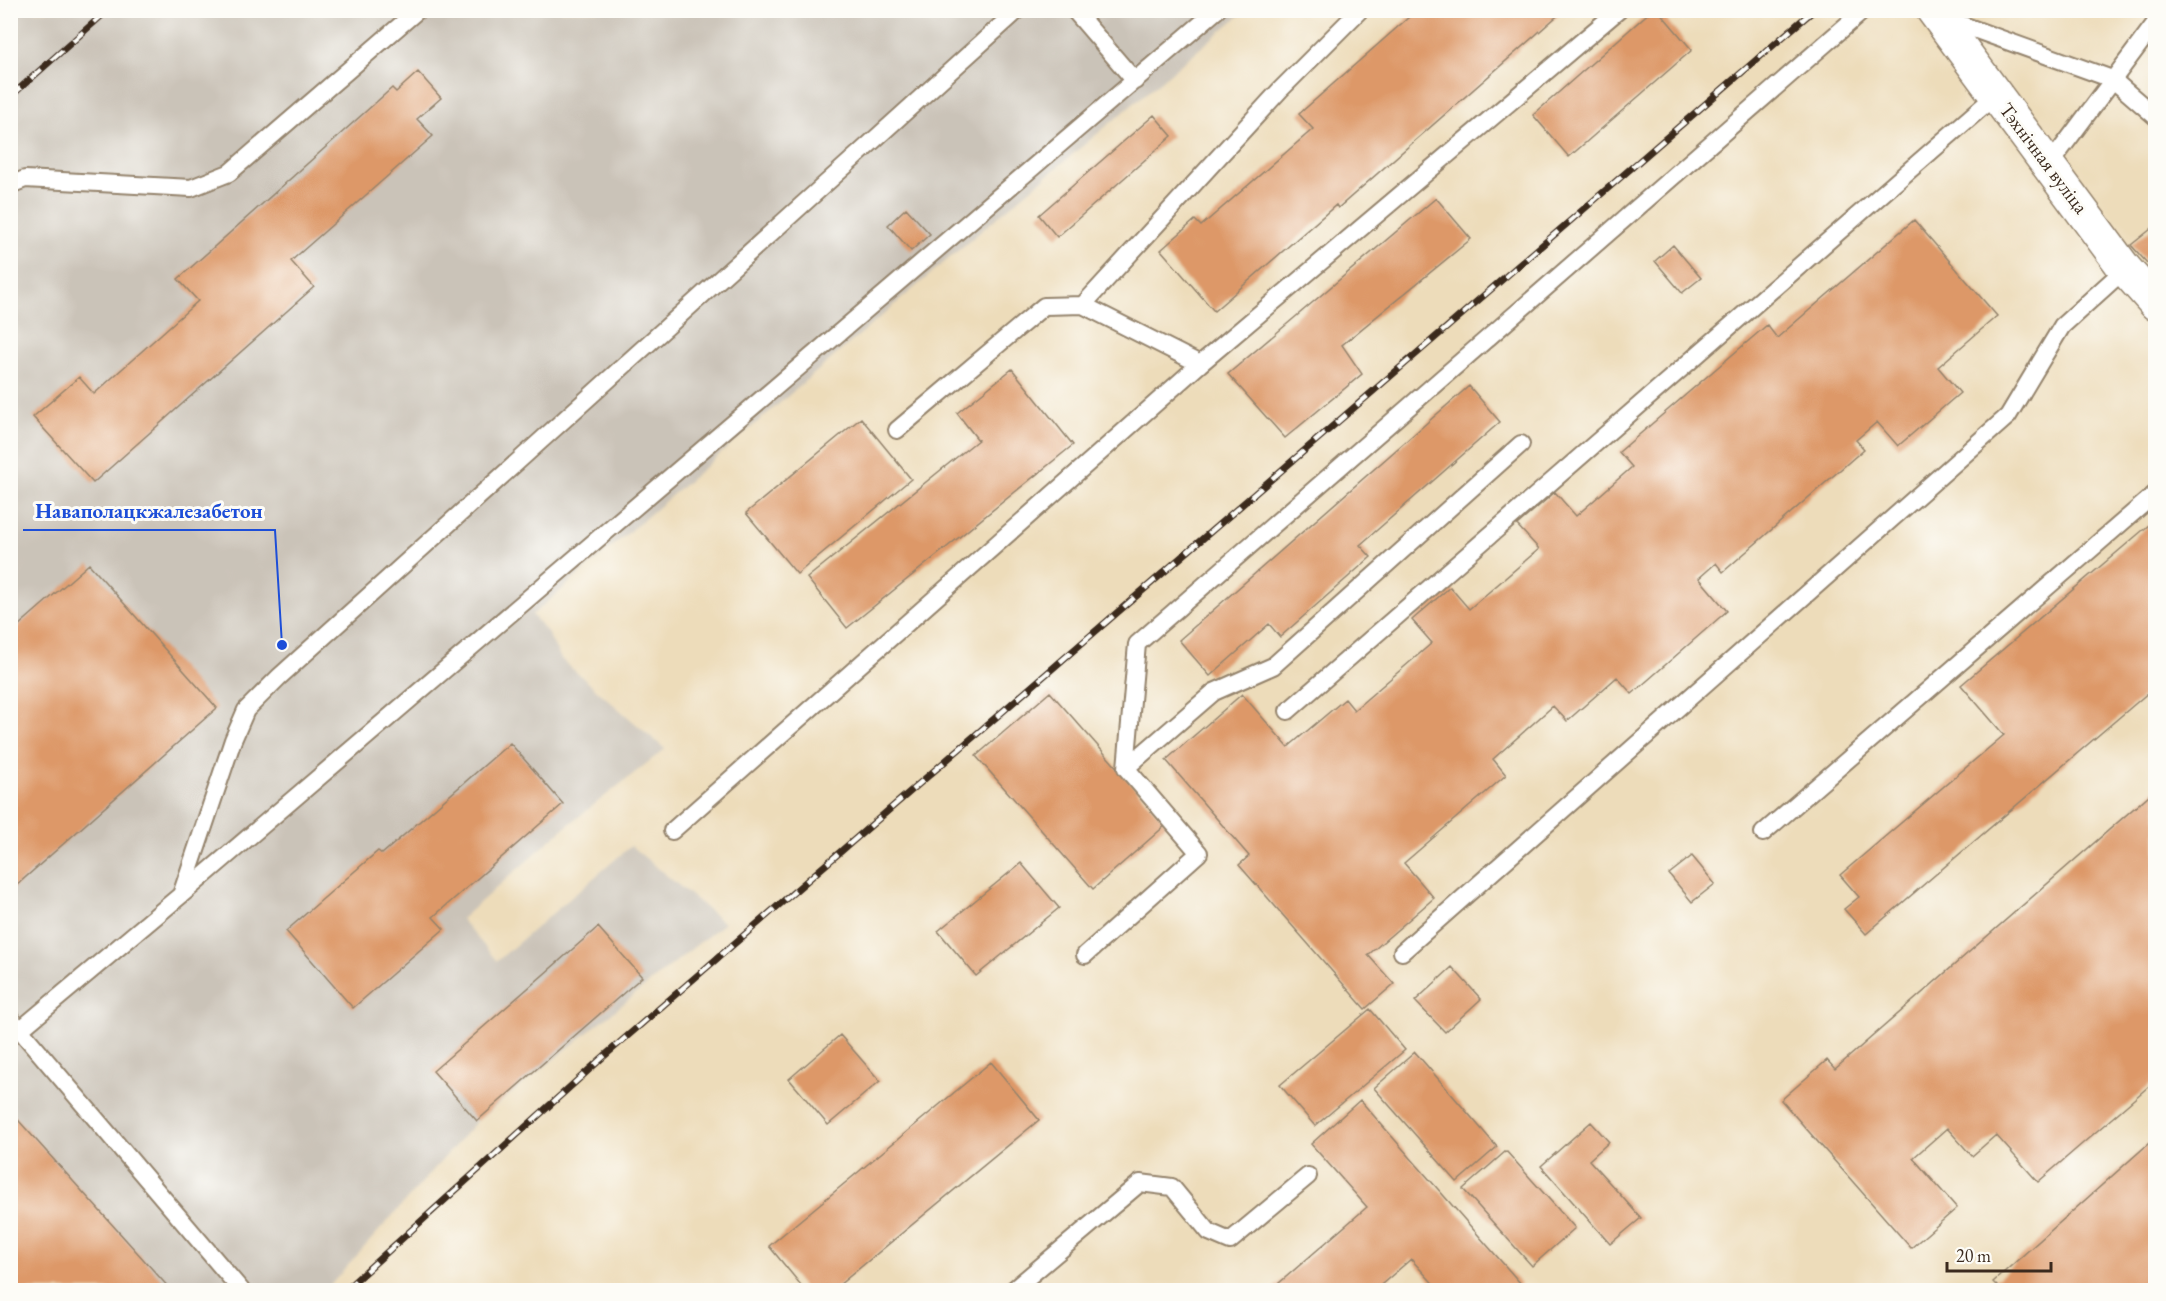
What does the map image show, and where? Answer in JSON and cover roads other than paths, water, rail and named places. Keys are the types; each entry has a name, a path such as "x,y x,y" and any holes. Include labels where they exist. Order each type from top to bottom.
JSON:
{"street":[{"name":"Тэхнічная вуліца","path":"1935,13 2050,164 2126,269 2156,304"}],"lane":[{"path":"10,185 25,179 190,188 229,173 418,10"},
{"path":"181,895 246,710 297,661 1017,10"},
{"path":"1074,10 1134,81"},
{"path":"242,1290 16,1023 181,895 1217,10"},
{"path":"1083,305 1280,90 1359,10"},
{"path":"672,831 1200,364 1619,10"},
{"path":"1085,954 1199,853 1126,768 1137,644 1556,276 1864,10"},
{"path":"1935,13 2112,79 2156,117"},
{"path":"2050,164 2156,22"},
{"path":"1288,711 1997,94"},
{"path":"1402,952 2008,416 2062,326 2126,269"},
{"path":"897,430 1044,306 1083,305 1200,364"},
{"path":"1126,768 1214,692 1273,666 1521,444"},
{"path":"1763,832 2156,493"},
{"path":"1013,1290 1140,1183 1172,1187 1209,1232 1230,1241 1308,1176"}],"railway":[{"path":"10,16 17,10"},
{"path":"10,97 108,10"},
{"path":"345,1290 602,1058 1814,10"}],"place":[{"name":"Наваполацкжалезабетон","path":"282,645"}]}
